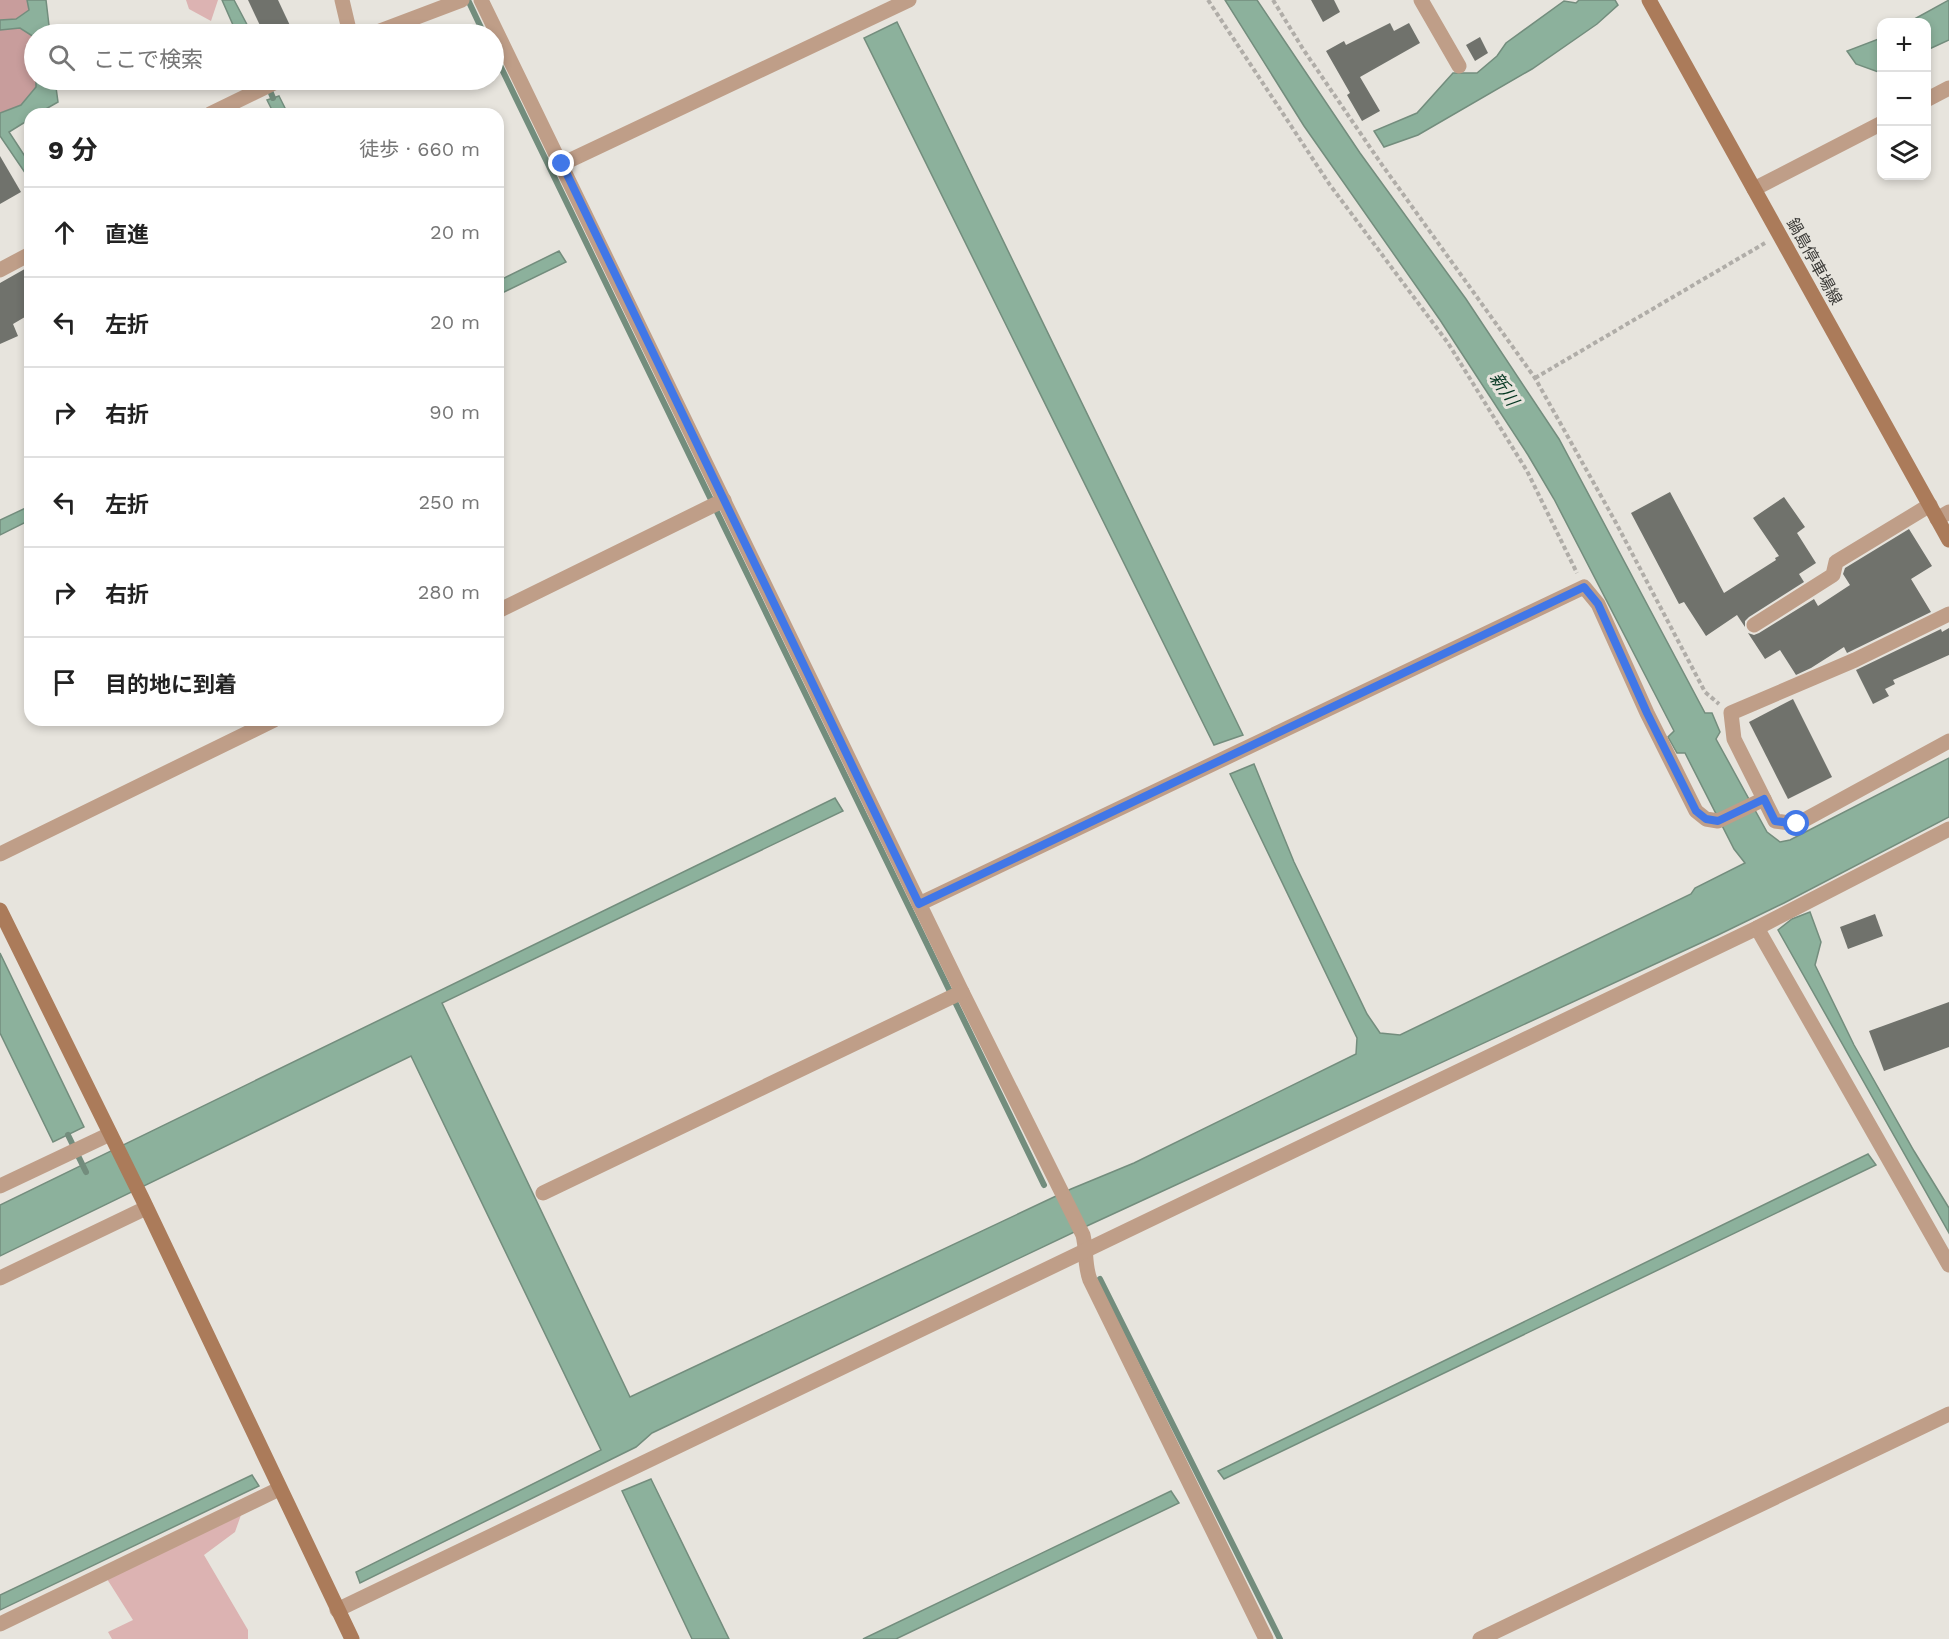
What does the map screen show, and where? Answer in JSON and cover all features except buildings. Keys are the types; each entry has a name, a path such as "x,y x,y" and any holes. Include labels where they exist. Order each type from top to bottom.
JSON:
{"street":[{"path":"342,0 348,24"},
{"path":"481,0 493,24"},
{"path":"562,164 909,0"},
{"path":"1421,0 1458,66"},
{"name":"鍋島停車場線","path":"1649,0 1930,505 1943,516 1949,540"},
{"path":"398,24 459,1"},
{"path":"504,47 919,904 955,995 1057,1181 1085,1242 1085,1266 1090,1280 1266,1639"},
{"path":"1931,97 1949,88"},
{"path":"222,108 260,90"},
{"path":"1754,189 1877,125"},
{"path":"0,270 24,257"},
{"path":"504,608 724,500"},
{"path":"1754,625 1833,575 1836,562 1930,505"},
{"path":"919,904 1584,587 1598,604 1647,713 1696,811 1706,819 1718,821 1761,801"},
{"path":"1949,614 1856,660 1731,713 1734,740 1761,801 1775,821 1797,824 1949,741"},
{"path":"0,854 262,726"},
{"path":"338,1610 1085,1242 1757,928 1949,829"},
{"path":"0,910 144,1203 350,1638"},
{"path":"1757,928 1949,1265"},
{"path":"543,1193 955,995"},
{"path":"0,1186 84,1146 112,1138"},
{"path":"0,1278 144,1203"},
{"path":"1480,1639 1949,1414"},
{"path":"0,1624 279,1488"}],"path":[{"path":"1208,0 1330,185 1448,343 1527,471 1584,587"},
{"path":"1273,0 1303,50 1380,162 1535,378 1615,521 1704,692 1731,713"},
{"path":"1535,378 1779,234"}],"shaded area":[{"path":"0,0 27,0 29,10 20,28 24,31 24,90 34,90 21,105 0,113"},
{"path":"186,0 218,0 211,21 189,9"},
{"path":"241,1515 235,1532 204,1555 248,1630 248,1639 112,1639 108,1632 133,1620 107,1579"}],"water":[{"path":"27,0 46,0 49,24 24,24 24,31 20,28 0,30 0,20 16,19 29,10"},
{"path":"222,0 234,0 247,24 233,24"},
{"name":"新川","path":"1225,0 1257,0 1360,153 1466,299 1559,439 1705,713 1712,713 1720,732 1716,739 1767,832 1780,842 1790,840 1949,758 1949,817 1718,935 1089,1225 652,1433 636,1447 360,1583 356,1572 601,1450 411,1056 0,1256 0,1205 835,798 843,811 442,1003 630,1397 1071,1189 1134,1163 1356,1054 1357,1038 1230,774 1254,764 1294,862 1367,1014 1380,1033 1400,1035 1691,894 1695,888 1745,863 1734,849 1685,753 1677,753 1668,737 1674,731 1554,499 1528,455 1440,320 1304,126"},
{"path":"1579,0 1615,0 1618,5 1597,24 1532,69 1418,135 1384,147 1374,131 1417,113 1453,73 1477,73 1497,56 1506,43 1564,1 1576,3"},
{"path":"1949,0 1949,40 1931,48 1931,18 1916,18"},
{"path":"897,22 1243,735 1214,745 864,38"},
{"path":"1877,40 1877,72 1856,64 1847,51"},
{"path":"34,90 56,90 58,102 48,108 24,108 24,123 9,132 24,155 24,171 0,136 0,113 21,105"},
{"path":"279,96 285,108 271,108 267,100"},
{"path":"559,251 566,262 504,292 504,278"},
{"path":"24,509 24,523 0,535 0,520"},
{"path":"1810,912 1821,942 1815,965 1854,1045 1949,1208 1949,1233 1778,930 1792,919"},
{"path":"0,953 84,1127 53,1142 0,1033"},
{"path":"1868,1154 1876,1165 1224,1479 1218,1471"},
{"path":"252,1475 259,1486 0,1610 0,1595"},
{"path":"651,1479 729,1639 692,1639 622,1491"},
{"path":"1171,1491 1179,1503 896,1639 863,1639"}],"waterway":[{"path":"468,0 479,24"},
{"path":"504,74 1044,1185"},
{"path":"270,90 273,98"},
{"path":"68,1135 86,1172"},
{"path":"1100,1279 1280,1639"}],"route":[{"path":"562,164 919,904 1584,587 1598,604 1647,713 1696,811 1706,819 1718,821 1764,799 1775,821 1797,824"}]}
